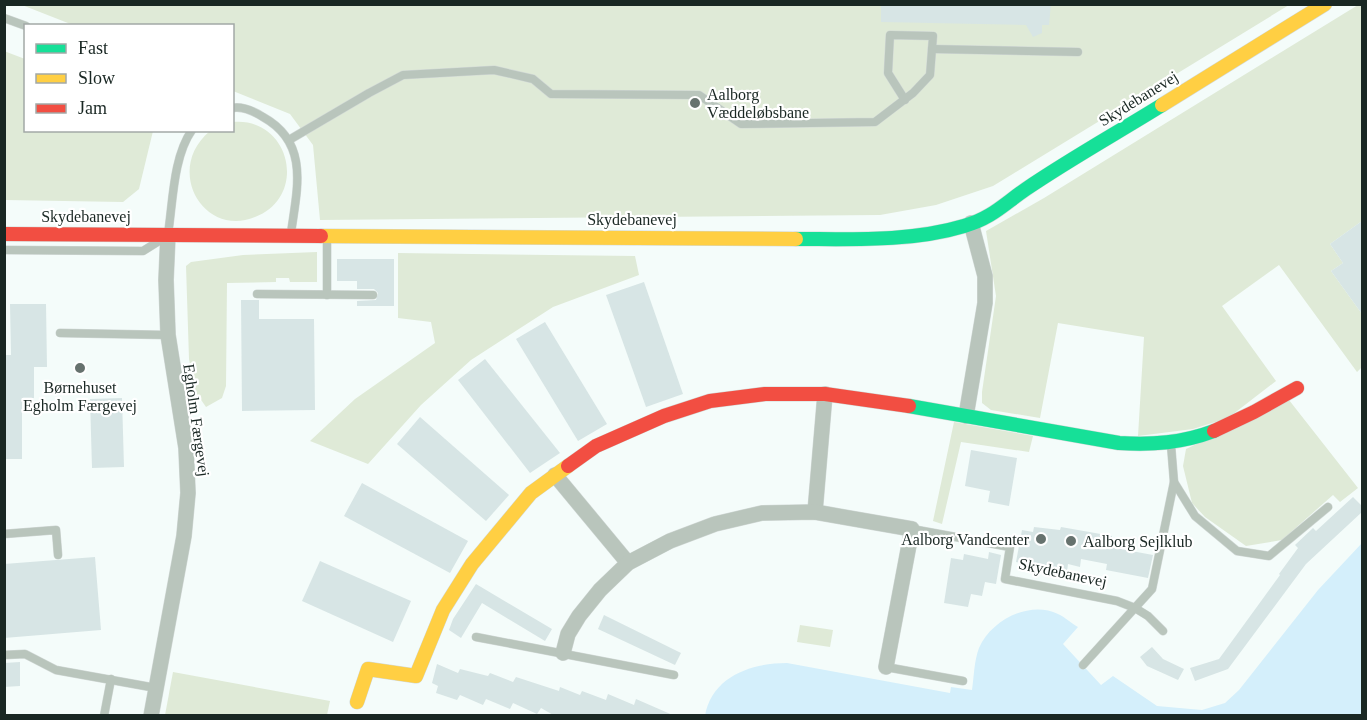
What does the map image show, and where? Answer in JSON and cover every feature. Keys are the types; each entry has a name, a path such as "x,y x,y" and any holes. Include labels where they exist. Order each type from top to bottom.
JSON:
{"street":[{"name":"Skydebanevej","path":"4,234 844,239 922,235 971,223 1001,210 1026,189 1325,4"},
{"path":"966,416 985,294 985,276 971,223"},
{"name":"Egholm Færgevej","path":"151,716 184,536 188,493 186,448 168,334 166,280 168,235"},
{"path":"357,702 368,669 416,676 443,609 472,564 531,493 602,443 664,416 710,401 765,394 825,394 871,399 1134,446 1171,443 1206,436 1229,427 1296,388"},
{"path":"815,512 825,394"},
{"path":"555,475 628,563"},
{"name":"Skydebanevej","path":"563,653 568,634 579,616 600,590 628,563 670,541 715,524 762,513 815,512 912,529"},
{"path":"886,667 912,529"}],"lane":[{"path":"4,18 24,25"},
{"path":"289,140 403,75 494,70 533,78 552,94 699,95 741,124 875,122 905,100 930,75 933,36 890,35 888,73 905,100"},
{"path":"932,49 1078,52"},
{"path":"234,108 257,113 274,123 289,140 296,154 298,168 291,236"},
{"path":"4,250 143,251 168,235 179,156 191,132"},
{"path":"327,236 327,295"},
{"path":"257,294 373,295"},
{"path":"60,333 168,334"},
{"path":"1083,665 1152,589 1174,482 1171,443"},
{"path":"1174,482 1195,516 1237,551 1269,556 1328,507"},
{"name":"Skydebanevej","path":"912,529 1010,547 1005,579 1117,601 1136,608 1163,631"},
{"path":"4,534 56,530 58,555"},
{"path":"476,637 674,675"},
{"path":"4,655 25,654 56,670 156,688"},
{"path":"886,667 963,681"},
{"path":"104,716 111,680"}],"green space":[{"name":"Aalborg Væddeløbsbane","path":"22,5 1289,5 993,186 936,205 880,215 320,220 313,145 290,114 234,91 234,24 70,24"},
{"path":"1358,5 1362,5 1362,221 1330,244 1343,263 1331,271 1362,314 1362,367 1357,372 1279,265 1222,306 1276,381 1228,418 1193,429 1138,436 1144,337 1058,323 1040,418 991,410 982,403 996,296 986,231 1044,198"},
{"path":"4,51 24,59 24,132 153,132 139,189 123,202 5,200"},
{"path":"234,122 253,124 268,132 279,144 286,160 287,176 282,193 272,207 255,217 236,221 220,218 206,209 196,196 190,180 190,163 197,146 209,132 234,132"},
{"path":"317,252 317,282 290,282 289,278 276,278 276,282 227,283 226,386 222,398 206,407 195,391 189,359 186,266 191,262 243,255"},
{"path":"398,253 635,256 639,275 553,307 471,360 421,405 368,464 310,441 355,399 435,343 431,322 398,318"},
{"path":"1289,400 1358,488 1340,502 1333,495 1282,540 1246,546 1205,517 1192,503 1183,466 1186,449"},
{"path":"954,422 1033,436 1029,452 961,442 942,524 933,521"},
{"path":"800,625 833,630 830,647 797,642"},
{"path":"173,672 330,701 327,715 165,715"}],"water":[{"path":"1362,543 1362,715 705,716 709,702 725,682 748,669 774,664 787,663 950,693 951,687 972,690 977,653 992,629 1012,615 1036,609 1058,614 1078,627 1063,644 1101,685 1113,676 1157,706 1202,710 1225,703 1239,690 1318,590"}],"building":[{"path":"881,4 1051,4 1049,25 1042,25 1042,33 1033,37 1026,25 881,22"},
{"path":"1362,221 1362,314 1331,271 1343,263 1330,244"},
{"path":"337,259 394,259 394,306 357,306 357,301 376,300 378,293 374,289 357,289 357,281 337,281"},
{"path":"644,282 683,394 646,407 606,295"},
{"path":"241,300 259,300 259,319 314,319 315,410 242,411"},
{"path":"10,304 46,304 47,367 34,367 34,398 22,398 22,459 4,459 4,355 11,355"},
{"path":"545,322 607,424 578,441 516,339"},
{"path":"485,359 560,453 530,473 458,380"},
{"path":"122,398 124,467 92,468 90,399"},
{"path":"420,417 509,495 486,521 397,444"},
{"path":"971,450 1017,458 1009,506 988,502 990,491 965,486"},
{"path":"362,483 468,541 450,573 344,516"},
{"path":"1353,497 1362,506 1362,512 1306,564 1228,669 1195,681 1190,668 1219,659 1298,548 1295,545 1313,528 1316,531"},
{"path":"1034,527 1060,530 1061,527 1112,536 1110,547 1153,555 1148,578 1106,570 1107,564 1081,559 1080,567 1068,564 1067,572 1016,562 1022,530 1033,532"},
{"path":"989,552 1001,555 996,584 985,582 982,596 971,594 968,607 944,603 951,558 963,560 964,554 988,559"},
{"path":"95,557 101,630 4,638 4,564"},
{"path":"320,561 411,601 393,642 302,601"},
{"path":"476,584 552,629 545,641 482,603 461,638 449,630 453,619"},
{"path":"604,615 681,653 675,665 598,629"},
{"path":"1152,647 1163,659 1184,669 1178,680 1147,666 1140,657"},
{"path":"20,662 20,686 4,687 4,663"},
{"path":"437,664 458,673 460,669 488,676 490,673 513,682 516,677 559,691 560,687 580,695 582,691 606,700 608,694 634,705 636,699 675,716 555,716 541,708 537,714 513,703 510,709 486,699 483,705 460,695 457,700 436,693 438,686 432,683"}],"traffic: fast":[{"path":"796,239 902,237 944,231 974,223 990,215 1059,167 1162,105"},
{"path":"909,406 1119,443 1167,442 1214,431"}],"traffic: slow":[{"path":"1162,105 1325,4"},
{"path":"321,236 796,239"},
{"path":"357,702 368,669 416,676 443,610 472,564 531,493 568,466"}],"traffic: jam":[{"path":"4,234 321,236"},
{"path":"1214,431 1297,388"},
{"path":"568,466 596,446 664,416 710,401 765,394 825,394 909,406"}],"place":[{"name":"Aalborg Væddeløbsbane","path":"695,103"},
{"name":"Børnehuset Egholm Færgevej","path":"80,368"},
{"name":"Aalborg Vandcenter","path":"1041,539"},
{"name":"Aalborg Sejlklub","path":"1071,541"}]}
